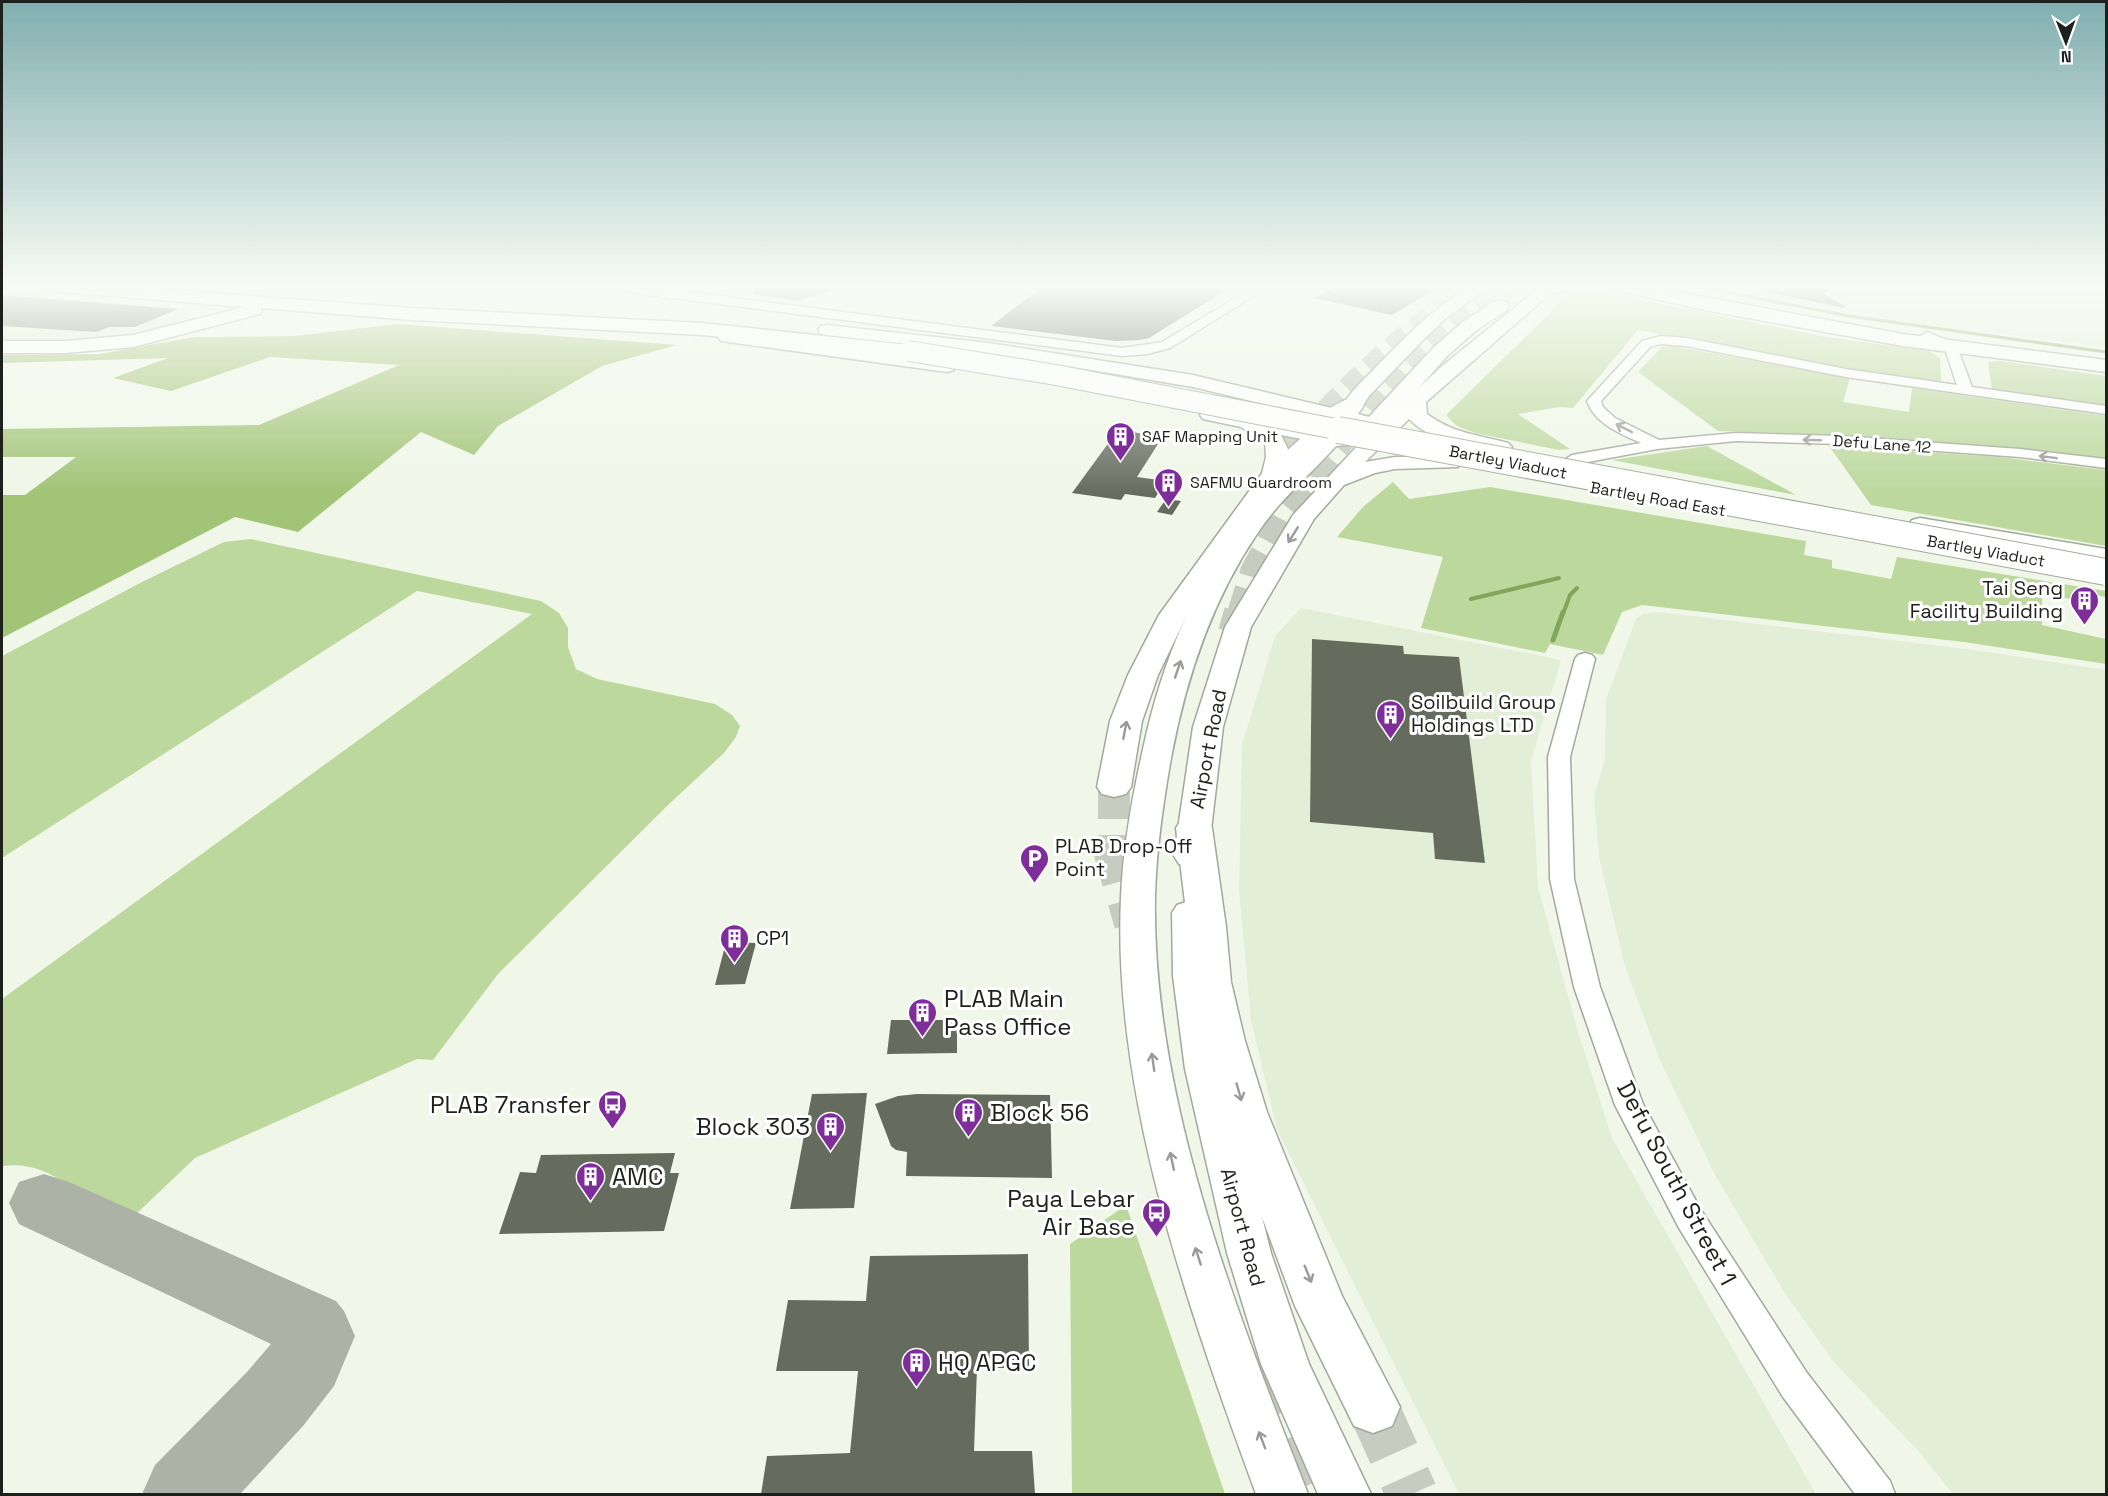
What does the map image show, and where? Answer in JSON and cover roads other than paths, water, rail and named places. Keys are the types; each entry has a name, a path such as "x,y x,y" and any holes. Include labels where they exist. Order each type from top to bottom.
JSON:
{"highway":[{"name":"Bartley Viaduct","path":"954,356 1484,458 2106,572"},
{"name":"Bartley Viaduct","path":"970,356 1080,371 1852,518 2106,562"},
{"path":"1324,437 1382,425 1437,356"},
{"path":"2041,356 2106,366"},
{"path":"2082,356 2106,358"},
{"path":"1114,787 1126,721 1143,675 1173,615 1272,477 1324,437 1350,407"},
{"path":"1194,828 1207,927 1211,982 1224,1041 1245,1112 1321,1305 1373,1407"}],"main road":[{"name":"Bartley Road East","path":"874,356 971,369 1450,462 2106,556"},
{"path":"1037,356 1350,407 1382,425"},
{"path":"1350,407 1399,356"},
{"name":"Airport Road","path":"1345,1494 1278,1345 1246,1240 1215,1119 1190,981 1189,888 1194,828 1213,709 1238,627 1305,514 1368,446 1382,425 1416,402 1467,356"},
{"path":"1223,386 1317,399 1351,396 1350,407"},
{"name":"Bartley Road East","path":"1416,402 1418,416 1433,430 1449,437 1586,460 1815,516 2106,579"},
{"path":"1239,421 1274,436 1278,450 1272,477"},
{"path":"1282,1494 1235,1370 1181,1201 1155,1079 1144,1003 1138,919 1139,883 1149,794 1163,719 1176,673 1196,620 1224,568 1266,506 1324,437"},
{"path":"1328,488 1359,469 1390,463 1450,462"},
{"path":"1163,719 1172,714 1213,709"}],"street":[{"path":"1637,356 1594,401 1594,407 1601,416 1657,445"},
{"path":"1757,356 1846,373 2106,410"},
{"path":"1954,356 1966,390"},
{"name":"Defu Lane 12","path":"1586,460 1657,445 1736,437 1840,440 2020,453 2106,464"},
{"name":"Defu South Street 1","path":"1585,659 1559,757 1562,879 1587,987 1629,1105 1690,1219 1788,1375 1877,1494"}],"waterway":[{"path":"1471,599 1559,578"},
{"path":"1563,614 1570,595 1577,588"},
{"path":"1553,640 1563,612"}],"tunnel":[{"path":"1305,431 1380,356"},
{"path":"1349,431 1414,356"},
{"path":"1273,483 1293,445 1307,430"},
{"path":"1240,614 1253,572 1287,509 1350,430"},
{"path":"1234,633 1240,612"},
{"path":"1114,787 1114,853 1134,923"},
{"path":"1257,1368 1313,1494"},
{"path":"1373,1407 1412,1494"}],"place":[{"name":"SAF Mapping Unit","path":"1121,462"},
{"name":"SAFMU Guardroom","path":"1169,508"},
{"name":"Tai Seng Facility Building","path":"2084,626"},
{"name":"Soilbuild Group Holdings LTD","path":"1390,740"},
{"name":"PLAB Drop-Off Point","path":"1034,884"},
{"name":"CP1","path":"735,964"},
{"name":"PLAB Main Pass Office","path":"923,1038"},
{"name":"PLAB 7ransfer","path":"612,1130"},
{"name":"Block 56","path":"969,1138"},
{"name":"Block 303","path":"831,1152"},
{"name":"AMC","path":"591,1202"},
{"name":"Paya Lebar Air Base","path":"1156,1238"},
{"name":"HQ APGC","path":"917,1388"}]}
